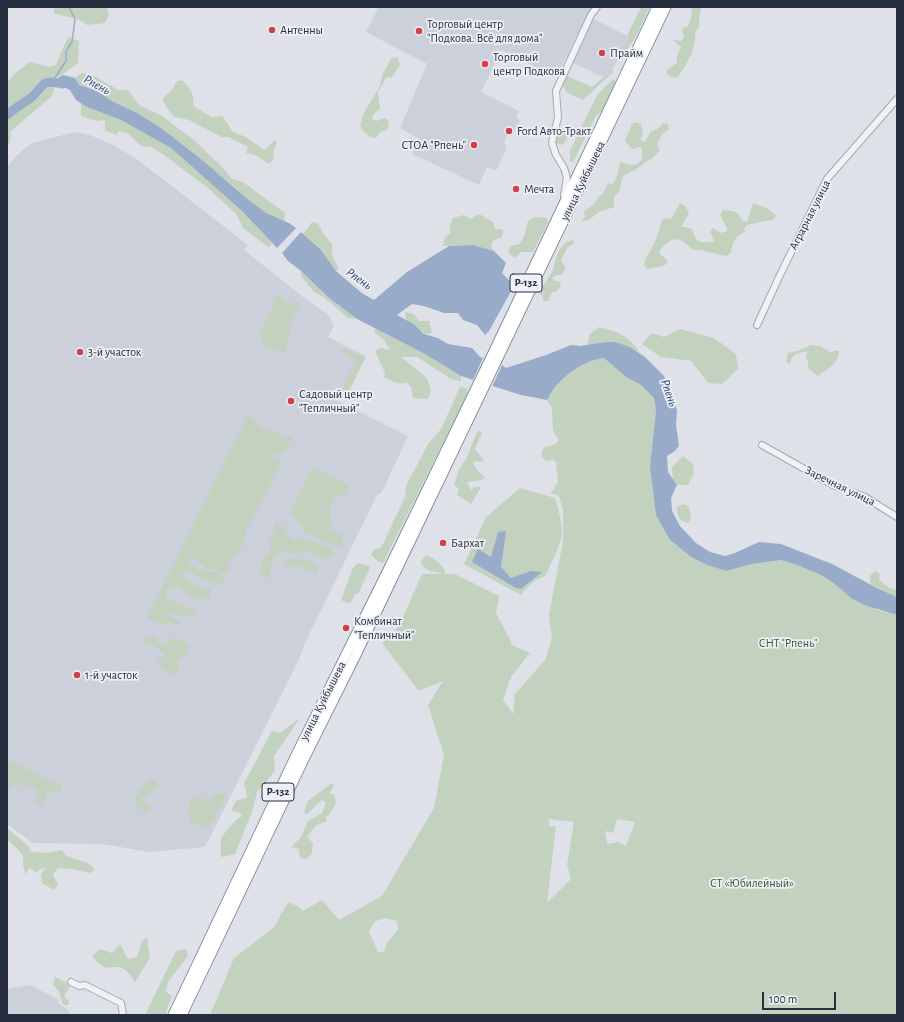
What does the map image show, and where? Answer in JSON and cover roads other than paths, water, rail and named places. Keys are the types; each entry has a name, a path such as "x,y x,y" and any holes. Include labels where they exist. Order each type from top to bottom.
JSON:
{"highway":[{"name":"улица Куйбышева","path":"497,353 558,214 656,7"},
{"name":"улица Куйбышева","path":"497,353 666,7"},
{"name":"Р-132","path":"479,390 497,353"},
{"name":"улица Куйбышева","path":"173,1015 297,752 479,390"},
{"name":"улица Куйбышева","path":"182,1015 305,756 355,657 479,390"}],"street":[{"path":"558,214 566,190 567,178 563,164 556,155 552,143 558,117 556,91 591,15 597,7"},
{"name":"Аграрная улица","path":"757,325 827,179 897,99"},
{"name":"Заречная улица","path":"762,445 833,485 865,497 897,517"},
{"path":"71,982 79,986 85,985 121,1003 123,1015"}],"water":[{"path":"63,75 75,78 79,85 98,91 112,101 139,114 161,128 266,213 289,223 296,228 277,248 242,211 171,148 121,120 87,107 76,100 70,90 52,82"},
{"path":"301,232 321,250 336,271 363,294 374,300 407,272 449,246 473,245 494,251 506,263 502,273 514,286 489,331 485,335 477,325 463,320 458,313 444,313 424,306 412,304 397,315 415,325 424,334 438,338 448,344 472,348 480,357 501,364 506,368 571,345 580,346 615,342 630,347 645,357 664,376 677,410 676,424 679,446 675,451 667,456 668,472 677,485 671,498 672,511 680,526 696,543 710,552 725,556 759,542 781,544 832,564 897,597 897,615 864,605 851,598 835,584 821,575 781,560 752,564 726,571 707,565 691,557 670,540 656,515 650,466 656,410 654,398 641,385 626,377 604,358 585,364 562,379 553,389 547,400 521,395 461,376 425,354 357,319 328,297 301,271 288,261 282,253"},
{"path":"506,531 501,567 511,578 531,571 542,572 521,589 514,587 472,562 478,549 491,557 498,532"}],"waterway":[{"path":"52,82 66,61 66,51 72,42 75,19 69,7"},
{"name":"Рпень","path":"7,115 32,97 45,83 52,82 63,84"}],"place":[{"name":"Антенны","path":"272,30"},
{"name":"Торговый центр \"Подкова. Всё для дома\"","path":"419,31"},
{"name":"Прайм","path":"602,53"},
{"name":"Торговый центр Подкова","path":"485,64"},
{"name":"Ford Авто-Тракт","path":"509,131"},
{"name":"СТОА \"Рпень\"","path":"474,145"},
{"name":"Мечта","path":"516,189"},
{"name":"3-й участок","path":"80,352"},
{"name":"Садовый центр \"Тепличный\"","path":"291,401"},
{"name":"Бархат","path":"443,543"},
{"name":"Комбинат \"Тепличный\"","path":"346,628"},
{"name":"1-й участок","path":"77,675"}],"park label":[{"name":"СНТ \"Рпень\"","path":"788,643"},
{"name":"СТ «Юбилейный»","path":"752,883"}]}
